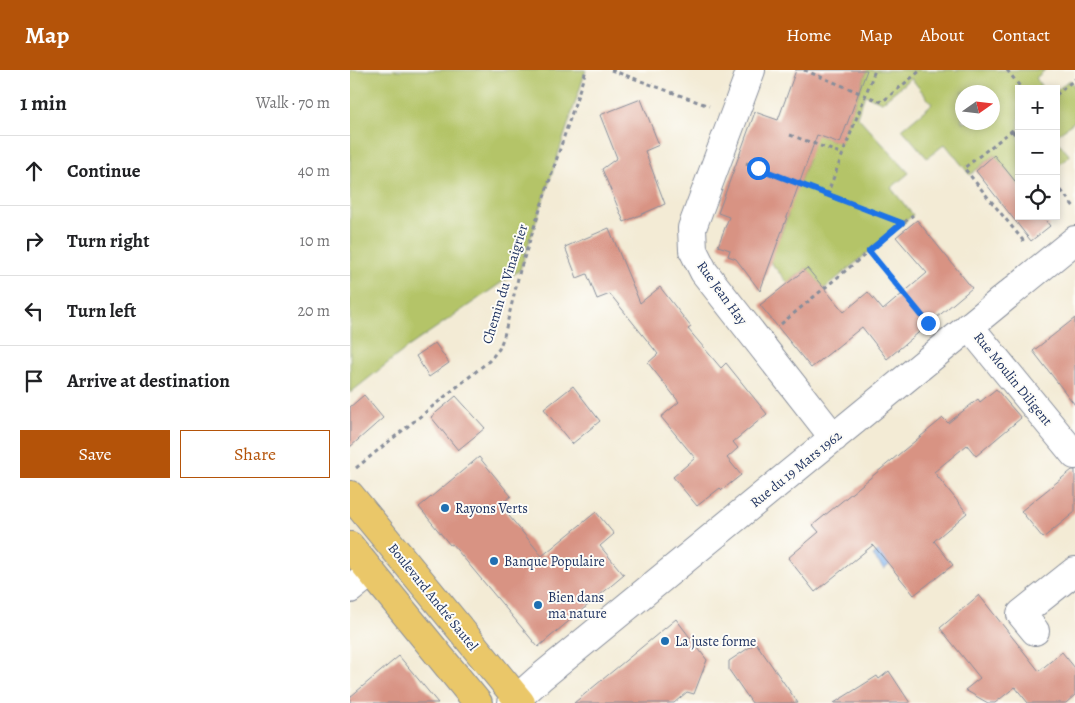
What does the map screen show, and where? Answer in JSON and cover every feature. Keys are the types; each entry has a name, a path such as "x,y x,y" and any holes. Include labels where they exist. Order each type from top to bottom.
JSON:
{"main road":[{"name":"Boulevard André Sautel","path":"350,495 517,701"},
{"path":"350,546 478,703"}],"street":[{"name":"Rue Jean Hay","path":"751,70 692,228 692,250 704,272 834,438"},
{"name":"Rue du 19 Mars 1962","path":"517,701 1075,240"},
{"name":"Rue Moulin Diligent","path":"970,326 1075,455"},
{"path":"1035,632 1021,614 1075,571"},
{"path":"350,589 371,572"}],"path":[{"name":"Chemin du Vinaigrier","path":"350,474 489,361 499,349 520,270 586,70"},
{"path":"611,70 734,116"},
{"path":"804,70 882,102 921,70"},
{"path":"828,195 875,70"},
{"path":"1007,70 1019,85"},
{"path":"1060,92 1075,79"},
{"path":"1015,128 964,168 1044,266"},
{"path":"1012,131 1015,134"},
{"path":"790,136 843,154"},
{"path":"758,168 902,223"},
{"path":"1060,189 1075,208"},
{"path":"777,328 912,215"},
{"path":"869,251 928,323"}],"green space":[{"path":"350,70 586,70 520,270 408,347 350,393"},
{"path":"867,70 1045,70 1036,78 1040,85 1015,85 1015,181 994,155 970,175 945,144 927,158 902,129 932,104 911,78 882,102 865,95 857,116 909,173 891,188 913,215 824,289 807,268 788,283 762,252 780,236 788,215 776,175 799,184 808,160 793,126 840,143"},
{"path":"1070,80 1075,87 1075,121 1060,133 1060,130 1060,88"},
{"path":"1060,144 1070,156 1060,164"}],"water":[{"path":"897,537 908,550 884,569 873,556"}],"building":[{"path":"796,70 867,70 840,143 817,135 760,291 736,259 728,256 730,250 718,246 729,217 718,213 755,112 778,120"},
{"path":"641,99 659,145 645,151 665,204 624,222 602,169 617,158 600,115"},
{"path":"994,155 1015,181 1015,220 1045,220 1050,226 1031,241 976,171"},
{"path":"917,220 972,288 887,359 862,327 811,368 760,305 807,268 844,312 868,292 883,310 927,273 896,237"},
{"path":"609,228 640,303 660,287 691,327 688,329 721,368 726,363 767,414 733,442 738,448 727,458 741,475 697,506 673,477 695,458 661,417 679,402 648,363 658,354 610,294 597,299 587,274 577,278 565,247"},
{"path":"1075,318 1075,405 1033,351"},
{"path":"435,343 449,363 429,377 416,356"},
{"path":"573,386 600,421 572,444 544,409"},
{"path":"996,389 1021,418 976,456 967,445 934,472 967,513 934,541 953,565 914,595 873,545 815,592 788,558 819,532 813,525 943,418 948,423 978,399 980,402"},
{"path":"364,395 383,418 350,447 350,407"},
{"path":"456,396 485,428 458,450 431,417"},
{"path":"479,457 511,496 500,505 542,556 596,512 614,534 600,546 624,575 538,647 419,507"},
{"path":"1072,470 1075,470 1075,512 1043,538 1021,511"},
{"path":"979,595 1039,671 1062,652 1075,668 1075,695 1066,703 1028,703 1015,687 995,703 988,703 965,690 980,678 940,628"},
{"path":"676,619 707,660 694,694 687,692 674,703 574,703"},
{"path":"756,643 798,703 752,703 729,670 729,661"},
{"path":"399,656 438,703 350,703 350,697"},
{"path":"889,671 910,703 834,703 877,676 879,679"}],"place":[{"name":"Rayons Verts","path":"445,508"},
{"name":"Banque Populaire","path":"494,561"},
{"name":"Bien dans ma nature","path":"538,605"},
{"name":"La juste forme","path":"665,641"}],"route":[{"path":"758,168 902,223 869,251 928,323"}]}
